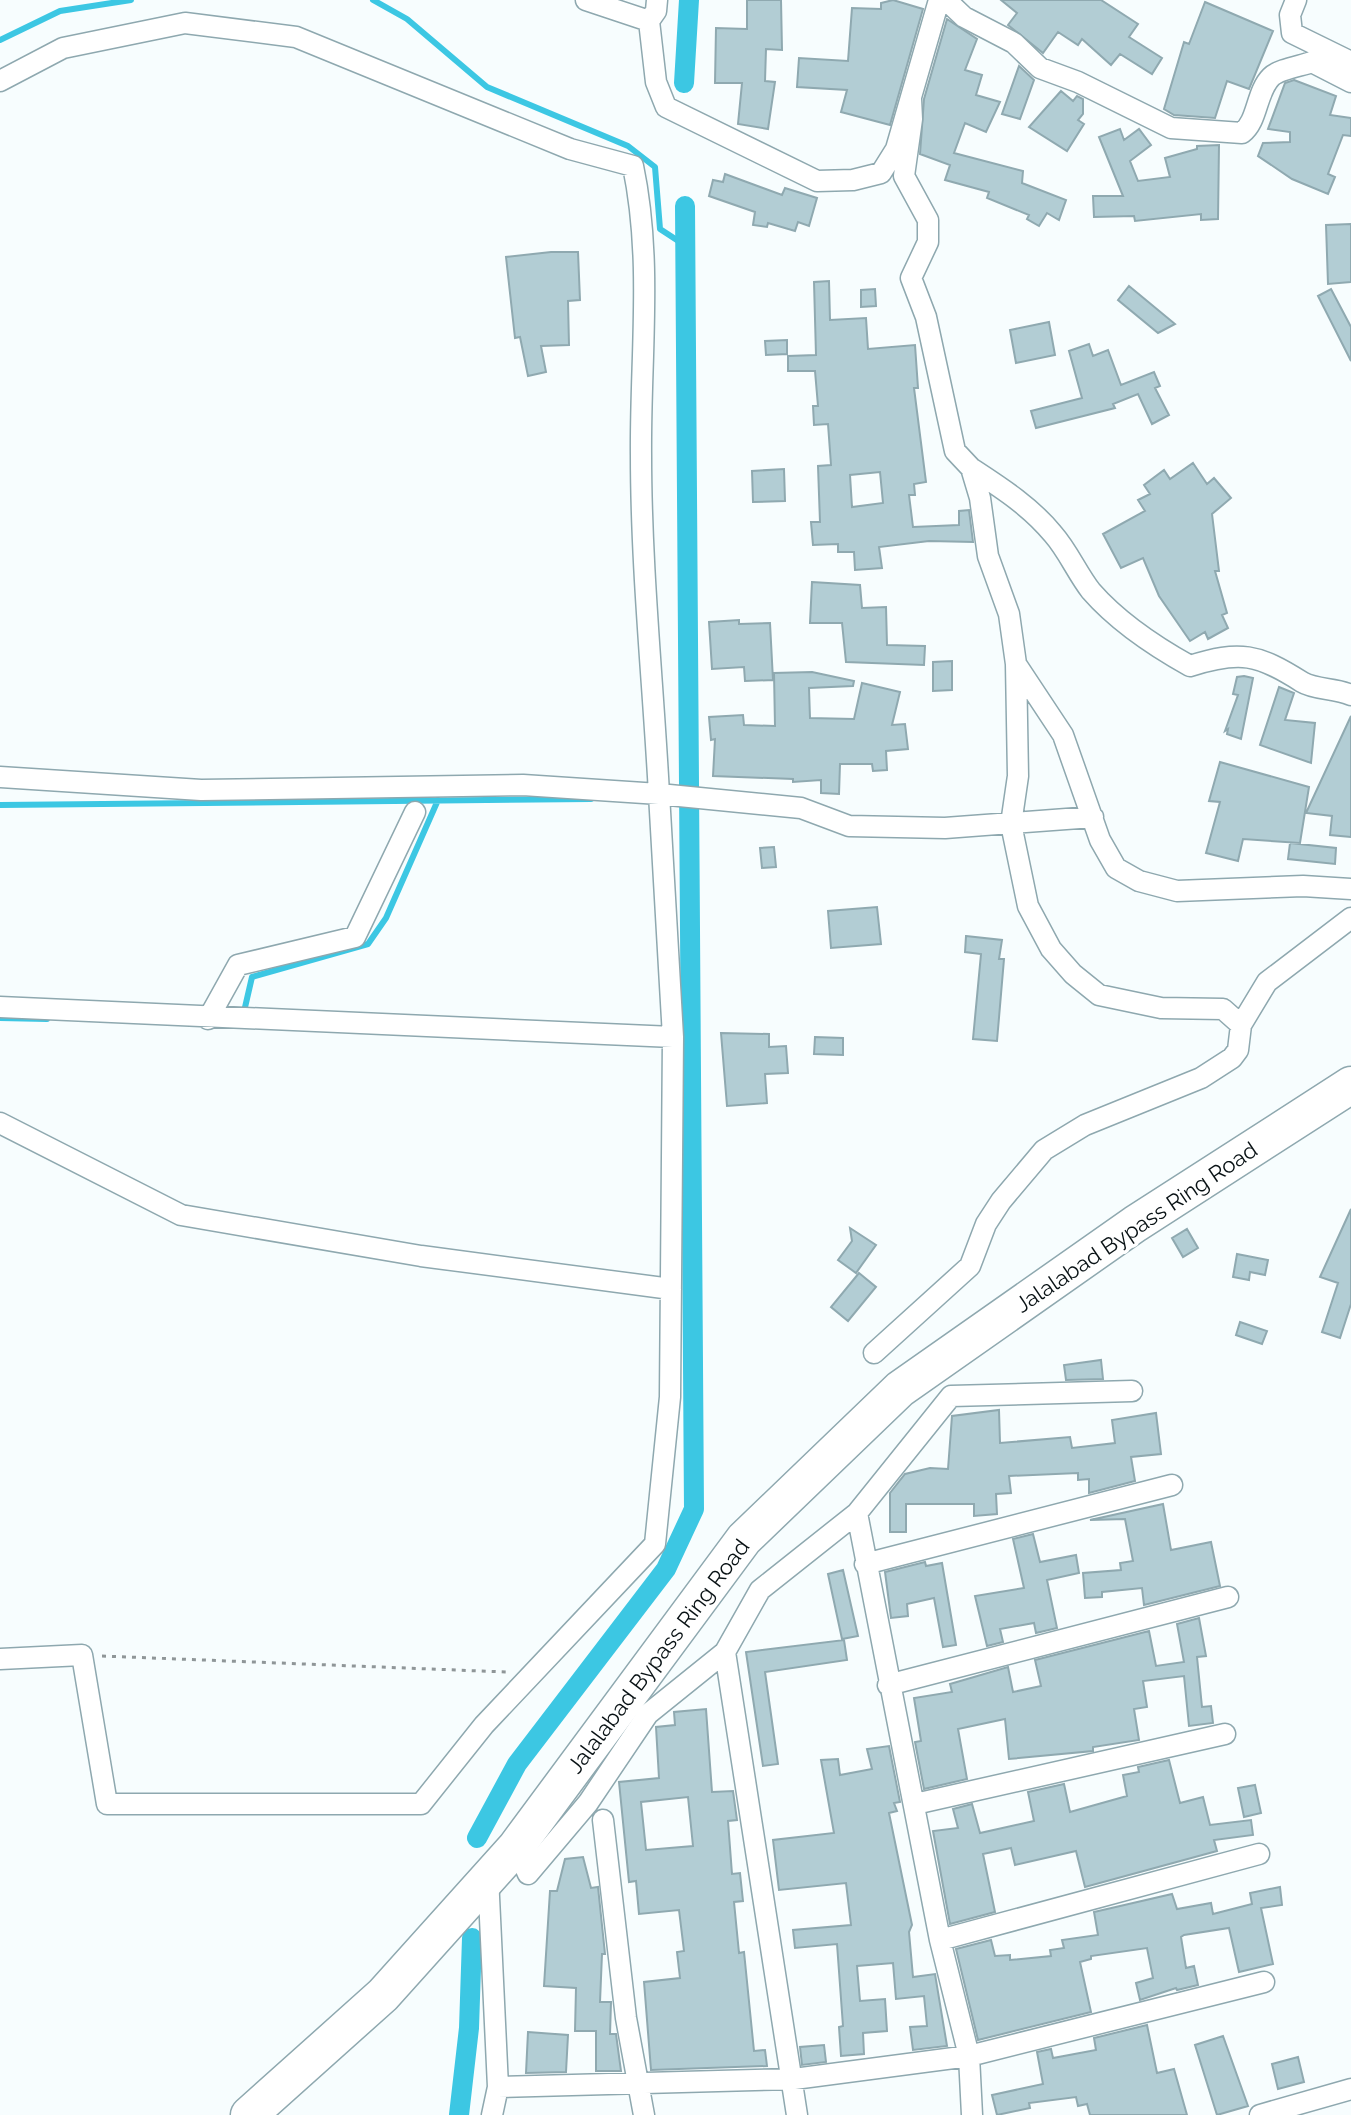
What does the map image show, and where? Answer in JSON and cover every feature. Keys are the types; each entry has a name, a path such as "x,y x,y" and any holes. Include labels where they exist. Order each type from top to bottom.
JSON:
{"highway":[{"name":"Jalalabad Bypass Ring Road","path":"249,2115 271,2100 383,1995 516,1847 744,1539 900,1389 1135,1224 1351,1085"}],"street":[{"path":"586,0 649,21"},
{"path":"657,0 656,11 649,21 656,82 666,107 817,181 853,180 881,173 896,149 939,0"},
{"path":"946,0 964,17 1014,43 1040,68 1078,82 1171,128 1242,133 1247,129 1258,99 1272,76 1312,62 1351,82"},
{"path":"1296,0 1290,15 1292,33 1351,62"},
{"path":"0,81 63,48 185,23 296,37 570,149 633,166 642,207 645,260 641,458 673,1037 670,1397 655,1544 484,1725 421,1804 107,1804 82,1655 0,1659"},
{"path":"911,99 912,119 904,176 928,220 928,242 911,278 926,317 955,451 971,468 1017,498 1054,534 1091,590 1125,624 1168,653 1190,666 1226,654 1247,657 1292,672 1304,683 1351,695"},
{"path":"971,468 980,498 988,556 1009,614 1016,664 1018,776 1011,824 1028,906 1051,949 1073,974 1099,995 1161,1008 1223,1009 1241,1025"},
{"path":"1016,664 1063,735 1100,840 1116,868 1139,881 1177,891 1303,886 1351,889"},
{"path":"0,777 201,790 523,785 801,808 849,826 945,828 1093,817"},
{"path":"208,1019 238,965 355,937 415,812"},
{"path":"874,1353 970,1266 986,1224 1044,1150 1085,1125 1201,1078 1232,1058 1238,1050 1241,1025 1267,982 1351,918"},
{"path":"0,1007 208,1019 673,1037"},
{"path":"0,1123 181,1215 421,1256 671,1289"},
{"path":"516,1847 528,1874 588,1803 648,1714 725,1652 760,1590 857,1513 951,1396 1132,1391"},
{"path":"865,1564 1172,1485"},
{"path":"857,1513 940,1940 969,2056 972,2115"},
{"path":"888,1685 1228,1597"},
{"path":"725,1652 794,2079 797,2115"},
{"path":"915,1804 1225,1734"},
{"path":"603,1820 626,2018 644,2115"},
{"path":"940,1940 1259,1854"},
{"path":"488,1875 498,2087 492,2115"},
{"path":"498,2087 794,2079 969,2056 1264,1982"},
{"path":"1260,2115 1351,2089"}],"path":[{"path":"82,1655 533,1674"}],"building":[{"path":"747,0 781,0 782,50 766,49 765,81 775,82 768,129 738,124 742,83 715,83 716,28 747,29"},
{"path":"893,0 923,9 890,125 841,112 847,90 797,87 799,58 848,61 852,8 881,9 881,3"},
{"path":"1001,0 1101,0 1138,24 1129,37 1162,58 1152,74 1120,54 1111,65 1082,39 1078,45 1058,32 1043,53 1008,25 1017,13"},
{"path":"1205,2 1273,31 1249,89 1227,81 1215,118 1174,115 1164,109 1184,42 1189,44"},
{"path":"947,19 977,39 965,70 982,75 976,95 1000,102 986,132 965,123 954,153 1023,171 1022,183 1066,200 1059,220 1047,213 1039,226 1027,219 1029,215 987,198 989,192 945,180 950,165 920,154 924,99"},
{"path":"1019,66 1034,80 1020,119 1002,114"},
{"path":"1294,80 1336,96 1330,115 1351,118 1351,136 1343,135 1328,174 1335,177 1328,194 1292,179 1258,156 1263,143 1290,142 1290,132 1268,129 1285,83"},
{"path":"1061,91 1073,101 1077,96 1083,99 1083,114 1078,120 1084,124 1067,151 1029,127"},
{"path":"1120,129 1124,140 1139,129 1151,145 1130,161 1138,181 1170,177 1165,158 1197,149 1197,146 1219,145 1218,219 1201,220 1201,214 1135,221 1134,216 1094,217 1093,196 1123,196 1099,137"},
{"path":"725,174 782,195 785,188 817,198 809,226 798,222 795,231 768,223 767,227 753,225 755,212 709,196 713,180 723,182"},
{"path":"1351,224 1351,282 1328,284 1326,225"},
{"path":"578,252 580,300 568,301 569,345 541,346 546,372 528,376 520,337 515,338 506,257"},
{"path":"829,281 830,320 866,318 868,349 915,345 918,388 914,388 926,482 914,484 915,495 909,495 913,527 959,525 959,511 969,510 973,542 929,541 879,547 882,568 855,570 854,552 838,552 838,544 813,545 811,522 820,522 818,466 831,465 828,424 814,425 813,406 818,406 815,371 788,371 788,356 816,355 814,282","holes":["880,472 883,503 852,507 850,475"]},
{"path":"1129,286 1175,324 1158,333 1118,300"},
{"path":"875,289 876,306 861,307 861,290"},
{"path":"1331,289 1351,327 1351,361 1318,296"},
{"path":"1049,322 1055,355 1016,363 1010,330"},
{"path":"787,340 787,354 766,355 765,341"},
{"path":"1089,344 1093,356 1108,350 1121,385 1154,372 1160,386 1155,388 1169,415 1152,424 1138,394 1113,404 1115,408 1036,428 1031,411 1082,398 1069,351"},
{"path":"1193,463 1207,484 1214,478 1231,498 1212,514 1219,571 1215,571 1227,613 1222,615 1228,628 1208,639 1205,632 1190,641 1159,596 1143,558 1121,568 1103,534 1145,511 1138,500 1150,494 1144,485 1164,470 1170,479"},
{"path":"784,469 785,501 753,502 752,471"},
{"path":"812,582 860,585 862,608 886,607 887,645 925,646 924,665 846,662 842,623 810,623"},
{"path":"739,620 739,624 770,623 773,680 745,681 744,667 712,669 709,622"},
{"path":"952,661 952,690 933,691 933,662"},
{"path":"812,672 854,681 853,686 809,688 810,718 854,719 862,683 900,692 892,725 905,724 908,749 886,751 887,770 873,771 872,764 840,764 839,794 821,793 821,780 793,782 793,779 713,776 715,739 711,740 709,717 743,715 744,725 775,726 774,673"},
{"path":"1237,677 1253,678 1241,739 1227,734 1228,729 1225,731 1238,695 1233,694"},
{"path":"1279,687 1294,693 1285,720 1315,723 1311,763 1260,745"},
{"path":"1351,716 1351,837 1330,835 1332,816 1306,813"},
{"path":"1220,762 1309,787 1300,843 1243,839 1238,861 1206,853 1220,802 1209,801"},
{"path":"1290,843 1336,848 1335,864 1288,859"},
{"path":"774,847 776,867 762,868 760,848"},
{"path":"877,907 881,944 831,948 828,911"},
{"path":"966,936 1002,940 999,959 1004,959 997,1041 973,1039 981,954 965,952"},
{"path":"721,1033 769,1034 769,1047 786,1046 788,1073 765,1074 767,1103 727,1106"},
{"path":"815,1037 843,1038 843,1055 814,1054"},
{"path":"1351,1209 1351,1304 1340,1338 1322,1332 1338,1283 1320,1277"},
{"path":"850,1228 876,1245 856,1273 838,1260 852,1241"},
{"path":"1187,1229 1198,1248 1183,1257 1172,1238"},
{"path":"1237,1254 1268,1260 1265,1275 1250,1272 1249,1280 1233,1277"},
{"path":"859,1273 876,1287 848,1321 831,1307"},
{"path":"1240,1322 1267,1331 1262,1344 1236,1335"},
{"path":"1101,1360 1103,1379 1066,1380 1064,1365"},
{"path":"999,1410 1000,1443 1070,1437 1072,1448 1115,1443 1112,1420 1156,1413 1161,1454 1131,1457 1135,1481 1089,1493 1089,1479 1078,1480 1078,1473 1009,1476 1011,1493 996,1494 997,1514 974,1516 974,1504 906,1504 906,1532 890,1532 890,1493 905,1474 930,1468 948,1469 952,1416"},
{"path":"1163,1504 1171,1550 1211,1542 1220,1586 1144,1605 1142,1588 1102,1592 1102,1597 1085,1598 1083,1573 1121,1570 1120,1563 1133,1561 1125,1519 1090,1520"},
{"path":"1033,1534 1040,1562 1076,1555 1079,1573 1047,1580 1057,1628 1036,1633 1034,1623 1000,1629 1003,1642 987,1646 975,1596 1024,1588 1013,1539"},
{"path":"925,1562 926,1566 942,1563 956,1645 943,1647 934,1598 907,1604 908,1616 891,1618 885,1572"},
{"path":"843,1570 858,1636 842,1639 828,1574"},
{"path":"1199,1618 1206,1656 1197,1657 1202,1707 1211,1706 1213,1723 1189,1726 1184,1676 1143,1681 1147,1707 1134,1709 1139,1740 1093,1747 1093,1751 1009,1759 1005,1719 958,1729 967,1779 924,1789 915,1742 921,1741 914,1698 952,1692 950,1684 1008,1667 1013,1692 1041,1686 1035,1660 1149,1631 1156,1666 1184,1662 1177,1624"},
{"path":"844,1640 847,1660 765,1672 778,1764 763,1766 746,1652"},
{"path":"706,1709 712,1792 733,1791 737,1820 728,1821 732,1874 740,1873 743,1901 734,1902 739,1953 744,1952 754,2051 765,2050 767,2066 651,2070 644,1982 680,1978 677,1952 684,1951 679,1910 639,1914 636,1881 629,1882 619,1782 659,1778 656,1727 675,1725 674,1712","holes":["688,1797 693,1846 646,1850 641,1802"]},
{"path":"889,1746 900,1802 894,1803 897,1811 889,1813 912,1925 909,1932 913,1977 935,1974 947,2046 913,2050 910,2027 927,2026 924,1996 896,1999 893,1963 857,1966 860,2001 885,1999 887,2031 863,2033 864,2054 841,2056 839,2027 843,2026 837,1944 795,1948 793,1930 851,1925 846,1883 779,1890 773,1840 834,1833 821,1760 838,1759 840,1775 872,1769 867,1749"},
{"path":"1169,1760 1180,1803 1203,1797 1210,1825 1251,1820 1253,1835 1214,1840 1217,1851 1085,1887 1076,1851 1015,1865 1011,1848 983,1854 995,1912 950,1924 933,1831 958,1828 953,1809 972,1804 980,1833 1034,1821 1028,1792 1064,1784 1070,1812 1127,1796 1123,1775 1139,1772 1138,1767"},
{"path":"1255,1785 1261,1813 1244,1817 1238,1788"},
{"path":"583,1857 591,1888 598,1887 605,1954 602,1954 600,2002 611,2002 610,2034 616,2034 621,2071 596,2071 596,2031 575,2031 576,1988 544,1986 550,1891 557,1891 565,1859"},
{"path":"1280,1887 1282,1905 1261,1908 1273,1964 1239,1972 1229,1928 1184,1935 1181,1937 1186,1968 1194,1966 1198,1985 1176,1988 1140,2000 1136,1983 1153,1978 1147,1948 1091,1956 1091,1959 1080,1962 1091,2012 978,2040 956,1949 991,1940 995,1956 1010,1955 1010,1960 1051,1956 1050,1950 1064,1948 1062,1940 1098,1935 1094,1912 1172,1894 1177,1909 1211,1903 1213,1914 1252,1904 1250,1893"},
{"path":"1147,2025 1157,2073 1174,2069 1187,2115 1090,2115 1087,2104 1078,2106 1076,2097 1029,2103 1030,2108 997,2115 992,2095 1043,2084 1037,2052 1051,2049 1053,2058 1096,2050 1094,2038"},
{"path":"528,2032 568,2035 566,2072 526,2073"},
{"path":"1223,2036 1248,2106 1217,2115 1195,2045"},
{"path":"824,2045 826,2062 802,2065 800,2047"},
{"path":"1298,2057 1304,2082 1278,2089 1272,2064"}],"waterway":[{"path":"0,40 60,11 131,0"},
{"path":"373,0 407,19 487,87 628,146 655,167 660,229 686,246"},
{"path":"684,83 689,0"},
{"path":"477,1838 517,1764 666,1569 694,1509 685,206"},
{"path":"0,805 591,799"},
{"path":"243,1016 252,977 368,944 386,918 438,800"},
{"path":"0,1018 47,1019"},
{"path":"459,2115 469,2028 472,1938"}]}
